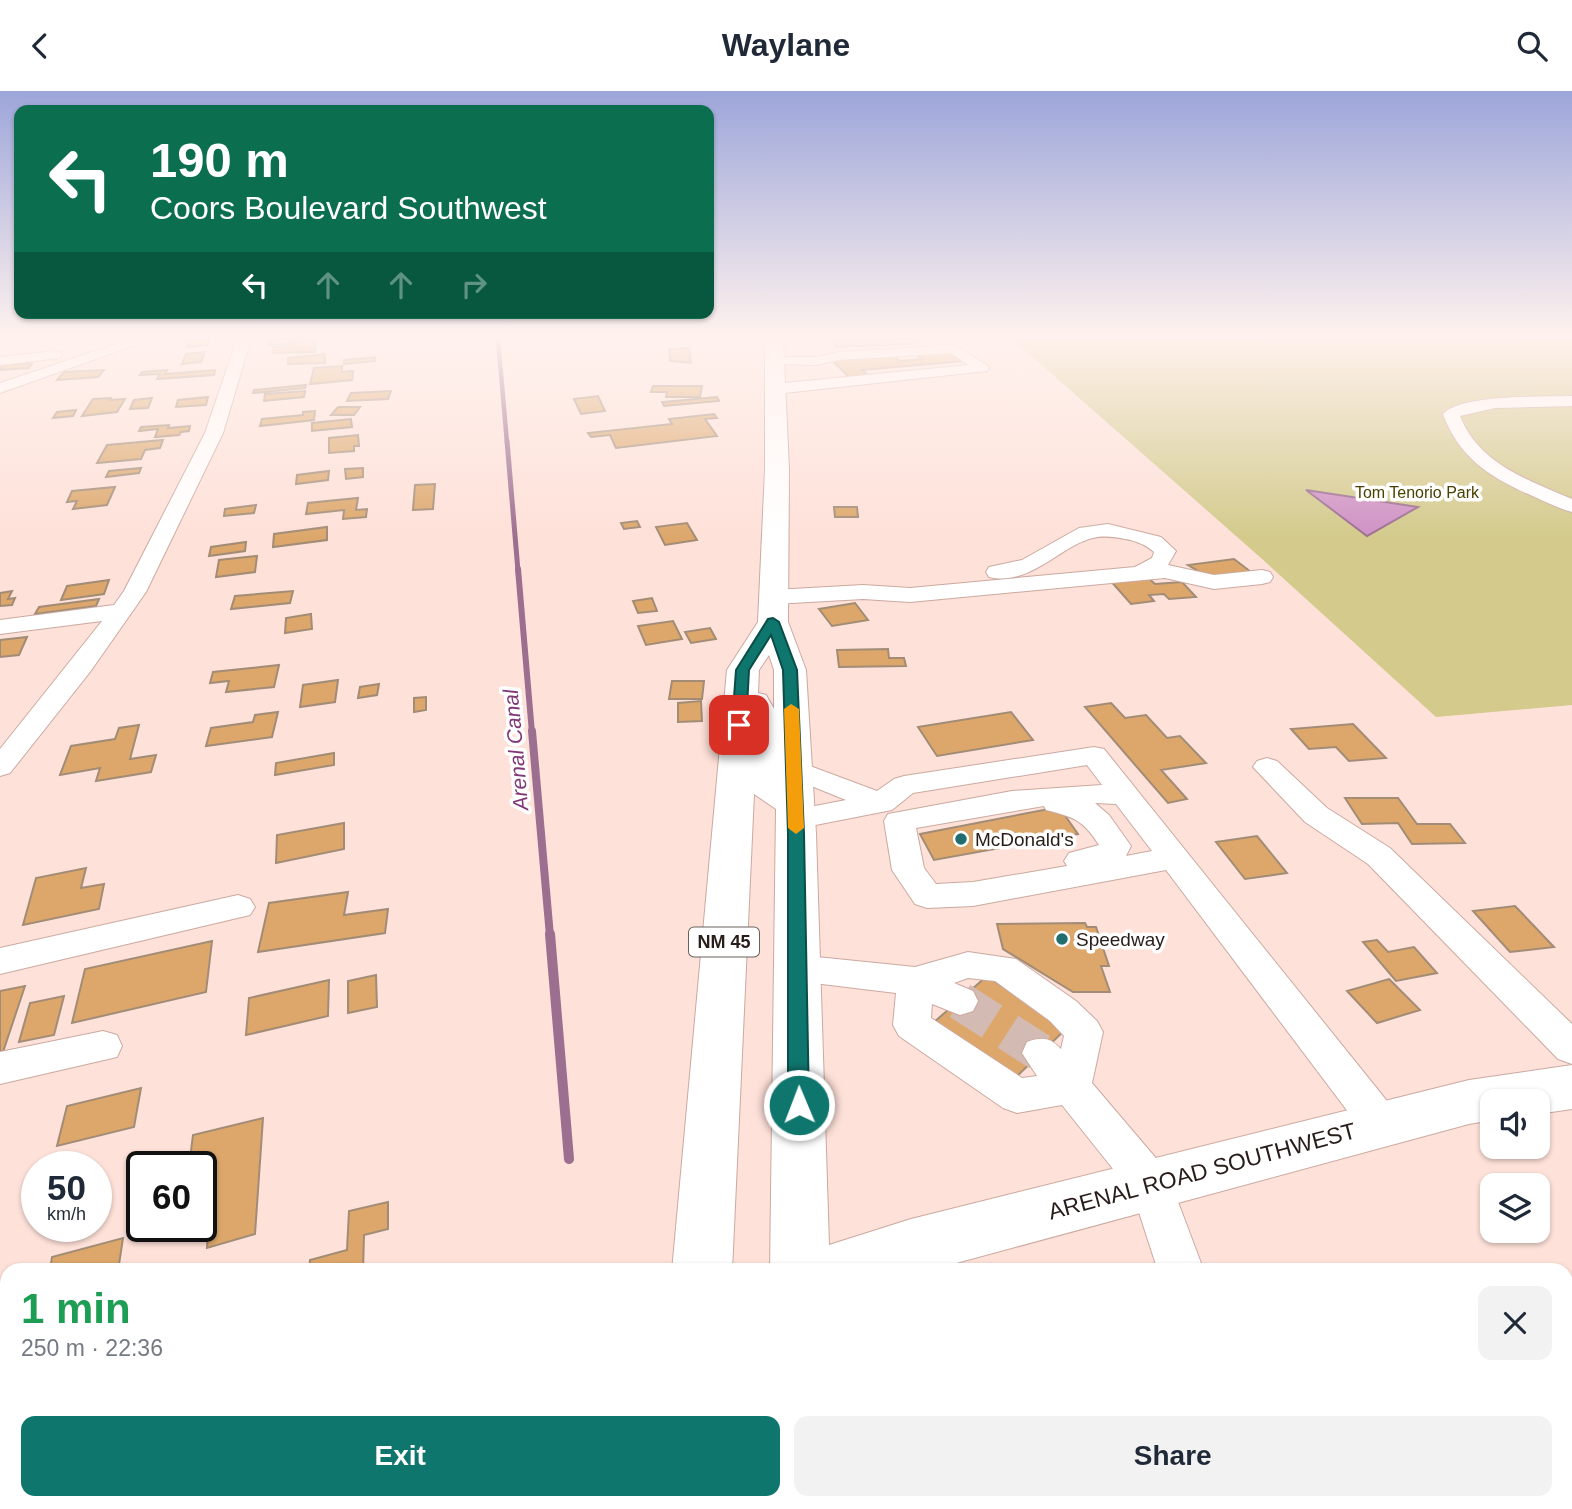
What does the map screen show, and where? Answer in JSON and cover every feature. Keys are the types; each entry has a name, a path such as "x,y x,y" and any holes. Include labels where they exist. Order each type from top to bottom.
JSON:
{"main road":[{"path":"775,405 777,469 773,609 790,670 795,797 800,1263"},
{"name":"NM 45","path":"703,1263 743,670 773,609"},
{"path":"743,670 760,716 764,783 780,797 795,797"},
{"name":"ARENAL ROAD SOUTHWEST","path":"861,1263 911,1247 1469,1102 1572,1087"}],"street":[{"path":"0,767 81,667 135,592 214,433 223,405"},
{"path":"1479,405 1451,414 1453,423 1471,451 1499,473 1572,506"},
{"path":"773,609 863,592 1006,571 1042,558 1086,532 1108,530 1154,541 1165,551 1164,558 1141,573"},
{"path":"1042,558 1091,577"},
{"path":"863,592 910,595 1165,571 1214,582 1262,577"},
{"path":"0,627 122,611"},
{"path":"1172,858 973,894 927,896 908,870 893,817 904,785 1094,755 1381,1124"},
{"path":"1267,767 1316,815 1379,856 1572,1048"},
{"path":"795,797 893,817 1053,803 1073,805 1091,812 1115,846 1112,852 1078,862 921,888"},
{"path":"795,797 893,817"},
{"path":"0,961 238,907"},
{"path":"915,981 968,965 1003,968 1063,1011 1084,1032 1071,1087"},
{"path":"797,968 915,981 960,1000"},
{"path":"915,981 912,1025 1017,1095 1071,1087"},
{"path":"0,1068 103,1046"},
{"path":"1041,1053 1151,1184 1178,1263"}],"green space":[{"name":"Tom Tenorio Park","path":"1087,405 1572,405 1572,705 1436,717"}],"shaded area":[{"path":"1306,490 1418,507 1367,536"}],"building":[{"path":"89,405 121,405 117,412 82,416"},
{"path":"132,405 149,405 148,408 130,409"},
{"path":"577,405 602,405 605,411 581,414"},
{"path":"338,407 360,407 354,415 331,415"},
{"path":"76,410 73,416 53,418 57,412"},
{"path":"315,411 314,420 260,426 262,419 303,415 303,412"},
{"path":"714,414 717,418 705,419 717,436 616,448 610,435 591,437 588,433 672,424 669,419"},
{"path":"351,419 352,427 312,431 312,423"},
{"path":"169,425 168,428 190,426 189,431 179,435 155,437 158,429 139,431 141,427"},
{"path":"358,435 359,446 354,446 354,451 329,453 329,438"},
{"path":"163,440 160,448 145,450 141,459 97,463 107,445"},
{"path":"141,468 139,473 106,477 109,471"},
{"path":"363,468 363,477 346,479 345,469"},
{"path":"329,471 328,480 296,484 297,475"},
{"path":"435,484 433,509 413,510 415,485"},
{"path":"115,487 107,505 73,509 77,501 67,502 72,491"},
{"path":"358,498 356,510 367,509 366,517 343,519 344,510 306,514 308,503"},
{"path":"256,505 254,513 224,516 225,509"},
{"path":"834,507 857,507 858,517 835,517"},
{"path":"637,521 640,527 624,529 621,523"},
{"path":"687,523 697,540 665,545 656,527"},
{"path":"327,527 327,540 273,547 274,534"},
{"path":"246,542 245,551 209,556 211,547"},
{"path":"257,556 255,572 216,577 219,560"},
{"path":"1234,559 1251,572 1210,578 1188,565"},
{"path":"1146,576 1155,584 1182,582 1196,597 1169,599 1164,594 1149,595 1154,601 1131,604 1109,579"},
{"path":"109,580 104,594 61,600 67,586"},
{"path":"12,591 8,599 15,598 12,605 0,606 0,593"},
{"path":"293,591 290,603 231,609 235,596"},
{"path":"652,598 657,611 638,613 633,601"},
{"path":"99,599 96,606 35,614 39,607"},
{"path":"855,603 868,620 832,626 819,609"},
{"path":"311,614 312,629 285,633 286,618"},
{"path":"673,621 682,639 646,645 638,626"},
{"path":"710,628 716,639 691,643 685,632"},
{"path":"27,637 19,655 0,657 0,640"},
{"path":"888,649 889,658 904,658 906,666 839,667 837,650"},
{"path":"279,665 274,687 226,692 229,681 210,683 213,672"},
{"path":"338,680 335,702 300,707 303,685"},
{"path":"672,681 704,681 702,699 669,699"},
{"path":"379,684 377,695 358,698 360,687"},
{"path":"426,697 426,710 414,712 414,698"},
{"path":"701,701 702,721 678,722 678,703"},
{"path":"1111,703 1125,718 1146,715 1167,738 1180,736 1206,763 1161,770 1187,799 1168,803 1085,707"},
{"path":"278,712 272,737 206,746 211,728 253,722 255,715"},
{"path":"1011,712 1033,740 937,756 918,727"},
{"path":"1353,724 1386,758 1349,761 1336,747 1309,749 1291,729"},
{"path":"139,725 130,759 156,755 151,772 96,781 100,768 60,775 71,746 115,739 119,728"},
{"path":"334,753 334,765 275,775 276,763"},
{"path":"1345,798 1398,798 1417,824 1450,824 1465,843 1412,844 1398,823 1362,824"},
{"path":"1059,807 1078,834 934,860 920,834"},
{"path":"344,823 344,849 276,863 277,835"},
{"path":"1257,836 1287,873 1245,879 1216,842"},
{"path":"86,868 81,888 104,884 99,909 23,925 36,878"},
{"path":"348,892 344,915 388,909 385,933 258,952 269,903"},
{"path":"1515,906 1554,947 1510,952 1473,911"},
{"path":"1085,923 1087,927 1096,927 1109,966 1101,966 1110,992 1073,992 1003,949 997,924"},
{"path":"1377,940 1388,952 1414,947 1437,973 1396,981 1363,942"},
{"path":"212,941 206,992 72,1023 85,969"},
{"path":"376,975 377,1007 348,1013 348,981"},
{"path":"987,976 1066,1029 1012,1081 933,1023"},
{"path":"1389,979 1420,1010 1377,1023 1347,991"},
{"path":"329,980 328,1016 246,1035 249,998"},
{"path":"25,986 0,1061 0,991"},
{"path":"64,996 54,1035 19,1042 30,1003"},
{"path":"141,1088 134,1127 57,1146 67,1106"},
{"path":"263,1118 255,1234 207,1248 207,1242 217,1242 217,1151 191,1151 193,1135"},
{"path":"388,1202 388,1229 364,1235 363,1263 310,1263 310,1260 347,1250 349,1211"},
{"path":"123,1238 119,1263 51,1263 52,1257"}],"waterway":[{"name":"Arenal Canal","path":"504,405 507,443"},
{"name":"Arenal Canal","path":"507,441 518,571"},
{"name":"Arenal Canal","path":"518,569 532,733"},
{"name":"Arenal Canal","path":"532,731 550,936"},
{"name":"Arenal Canal","path":"550,934 569,1159"}],"tunnel":[{"path":"960,1001 1041,1053"}],"slow traffic":[{"path":"791,709 796,828"}],"place":[{"name":"McDonald's","path":"961,839"},
{"name":"Speedway","path":"1062,939"}],"route":[{"path":"739,725 743,670 773,622 790,670 796,834 799,1105"}]}
